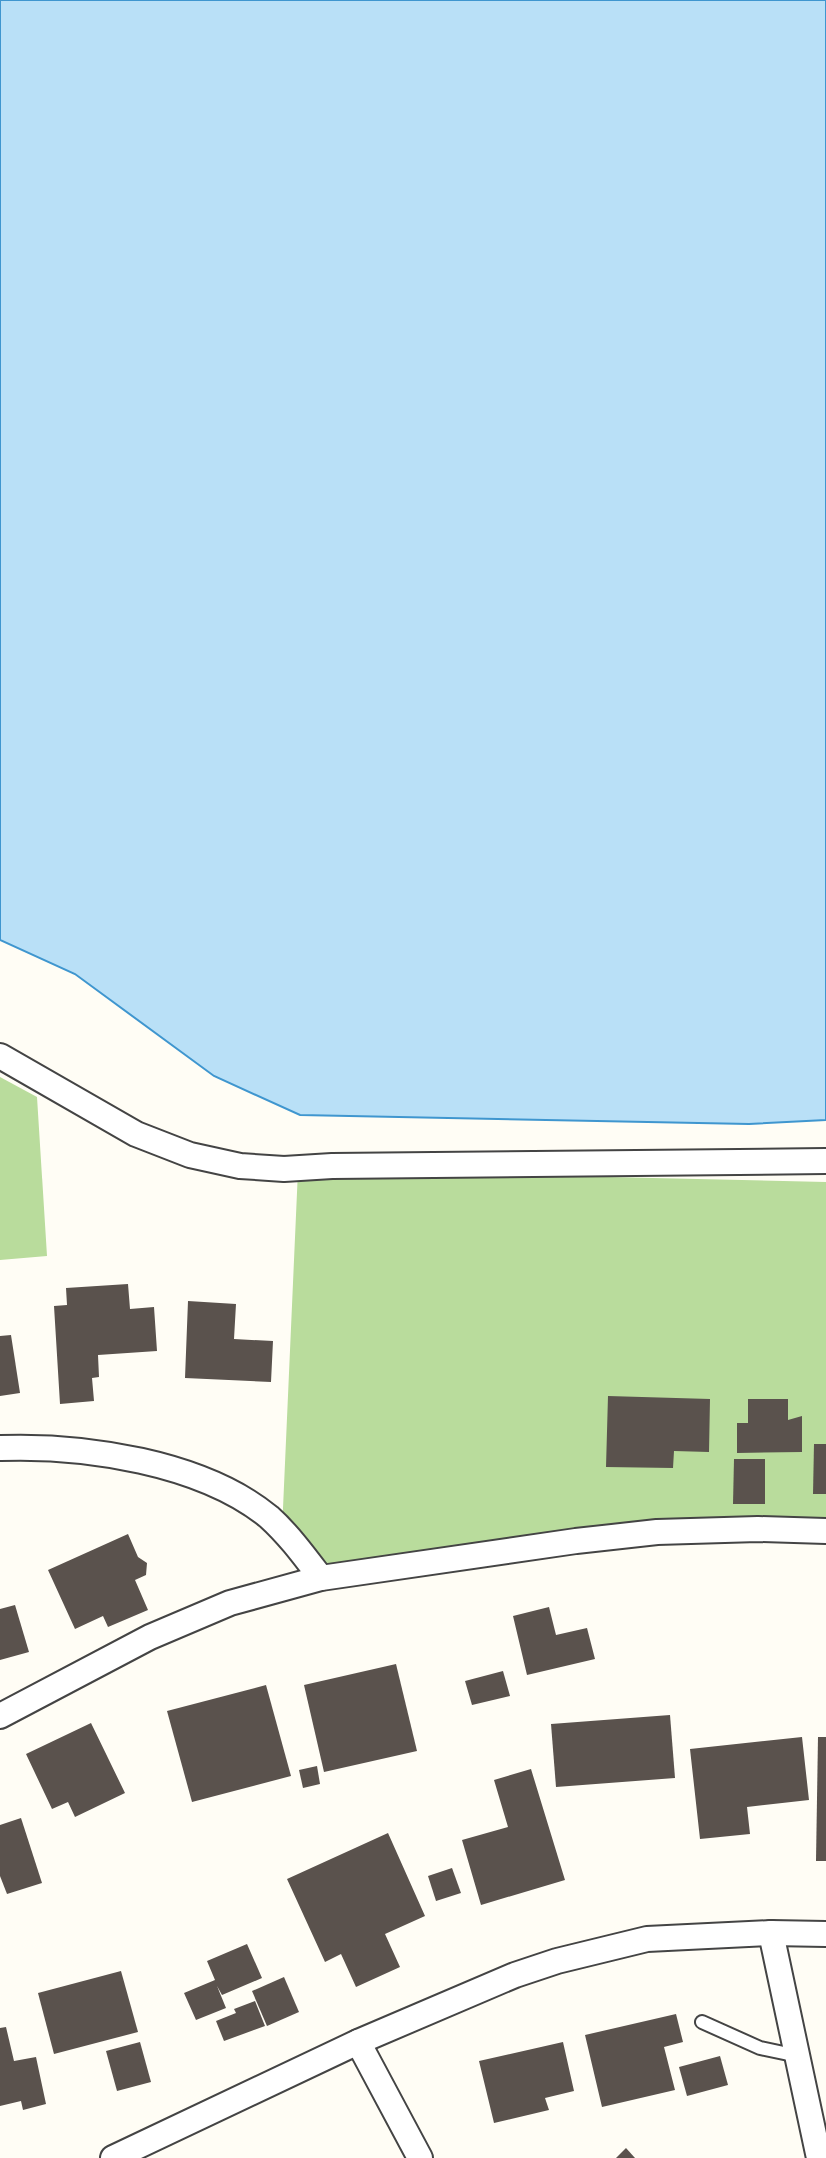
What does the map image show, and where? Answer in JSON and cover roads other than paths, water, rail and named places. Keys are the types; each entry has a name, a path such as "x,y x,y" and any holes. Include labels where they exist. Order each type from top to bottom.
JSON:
{"street":[{"path":"0,1056 136,1134 190,1155 240,1166 284,1169 332,1166 826,1161"},
{"path":"0,1448 37,1447 102,1453 156,1465 204,1481 238,1496 268,1517 288,1536 321,1578"},
{"path":"0,1716 150,1637 230,1603 321,1578 657,1532 758,1529 826,1531"},
{"path":"771,1933 819,2158"},
{"path":"113,2158 358,2042 515,1975 601,1949 647,1939 771,1933 826,1934"},
{"path":"358,2042 420,2158"}],"lane":[{"path":"702,2022 760,2048 798,2056"}],"water":[{"path":"0,0 826,0 826,1120 749,1124 300,1115 214,1076 75,974 0,940"}]}
